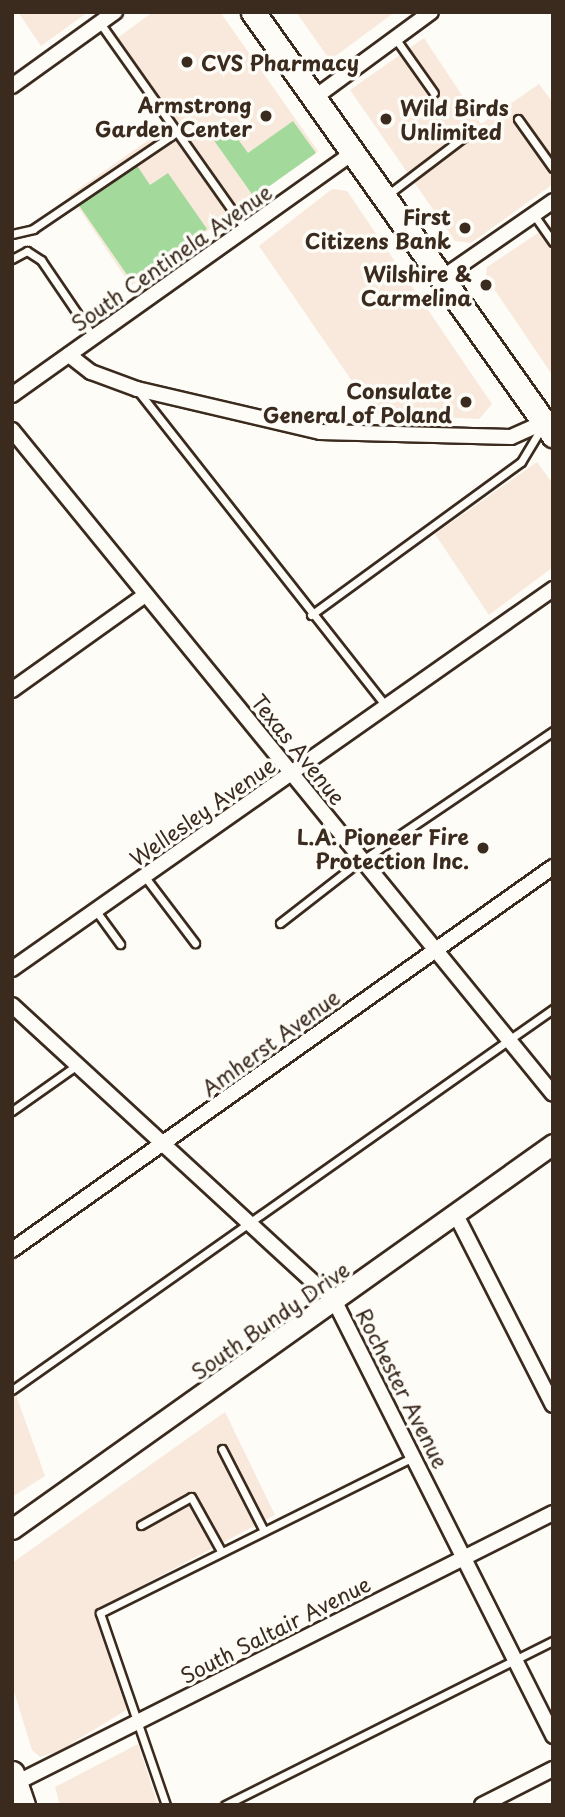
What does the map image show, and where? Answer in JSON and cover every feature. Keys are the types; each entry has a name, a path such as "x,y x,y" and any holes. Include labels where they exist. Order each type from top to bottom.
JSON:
{"main road":[{"path":"253,12 550,425"},
{"name":"South Bundy Drive","path":"12,1529 335,1302 553,1144"}],"street":[{"path":"12,86 116,12"},
{"path":"314,98 431,12"},
{"name":"South Centinela Avenue","path":"12,395 353,153"},
{"path":"442,278 553,201"},
{"path":"69,355 91,372 137,389 320,432 511,437 550,425"},
{"name":"Texas Avenue","path":"12,430 553,1094"},
{"name":"Wellesley Avenue","path":"12,969 553,589"},
{"path":"12,690 145,595"},
{"name":"Amherst Avenue","path":"12,1250 553,867"},
{"name":"Rochester Avenue","path":"12,1005 335,1302 553,1736"},
{"path":"456,1215 553,1405"},
{"name":"South Saltair Avenue","path":"16,1786 553,1513"},
{"path":"482,1805 553,1769"}],"lane":[{"path":"100,23 246,230"},
{"path":"395,38 434,93"},
{"path":"518,119 553,168"},
{"path":"12,224 15,233 33,229 177,132"},
{"path":"385,197 469,133"},
{"path":"533,215 553,242"},
{"path":"12,259 27,251 41,260 94,338"},
{"path":"137,389 311,615 386,707"},
{"path":"311,615 522,462 550,425"},
{"path":"280,923 363,861 553,731"},
{"path":"145,877 195,943"},
{"path":"96,911 120,944"},
{"path":"12,1390 553,1009"},
{"path":"12,1111 77,1065"},
{"path":"222,1449 263,1529"},
{"path":"166,1805 100,1613 263,1529 414,1457"},
{"path":"141,1525 191,1497 221,1551"},
{"path":"225,1805 553,1641"}],"shaded area":[{"path":"18,12 88,12 41,46"},
{"path":"153,12 220,12 318,151 131,286 70,195 167,127 109,44"},
{"path":"296,12 395,12 330,60"},
{"path":"424,38 481,124 539,84 553,103 553,184 471,243 455,241 350,90"},
{"path":"332,189 347,191 492,404 479,419 374,413 259,246"},
{"path":"553,223 553,376 486,277 487,267"},
{"path":"537,462 553,484 553,567 489,615 435,534"},
{"path":"16,1395 45,1476 12,1497 12,1398"},
{"path":"225,1412 275,1515 94,1611 128,1709 59,1751 40,1757 32,1750 12,1685 12,1563"},
{"path":"138,1744 158,1805 60,1805 55,1787"}],"green space":[{"path":"224,120 248,153 293,121 316,153 254,197 208,132"},
{"path":"136,164 150,185 168,173 207,229 132,282 78,204"}],"place":[{"name":"CVS Pharmacy","path":"187,62"},
{"name":"Armstrong Garden Center","path":"266,116"},
{"name":"Wild Birds Unlimited","path":"386,119"},
{"name":"First Citizens Bank","path":"465,228"},
{"name":"Wilshire & Carmelina","path":"486,285"},
{"name":"Consulate General of Poland","path":"466,402"},
{"name":"L.A. Pioneer Fire Protection Inc.","path":"483,848"}]}
